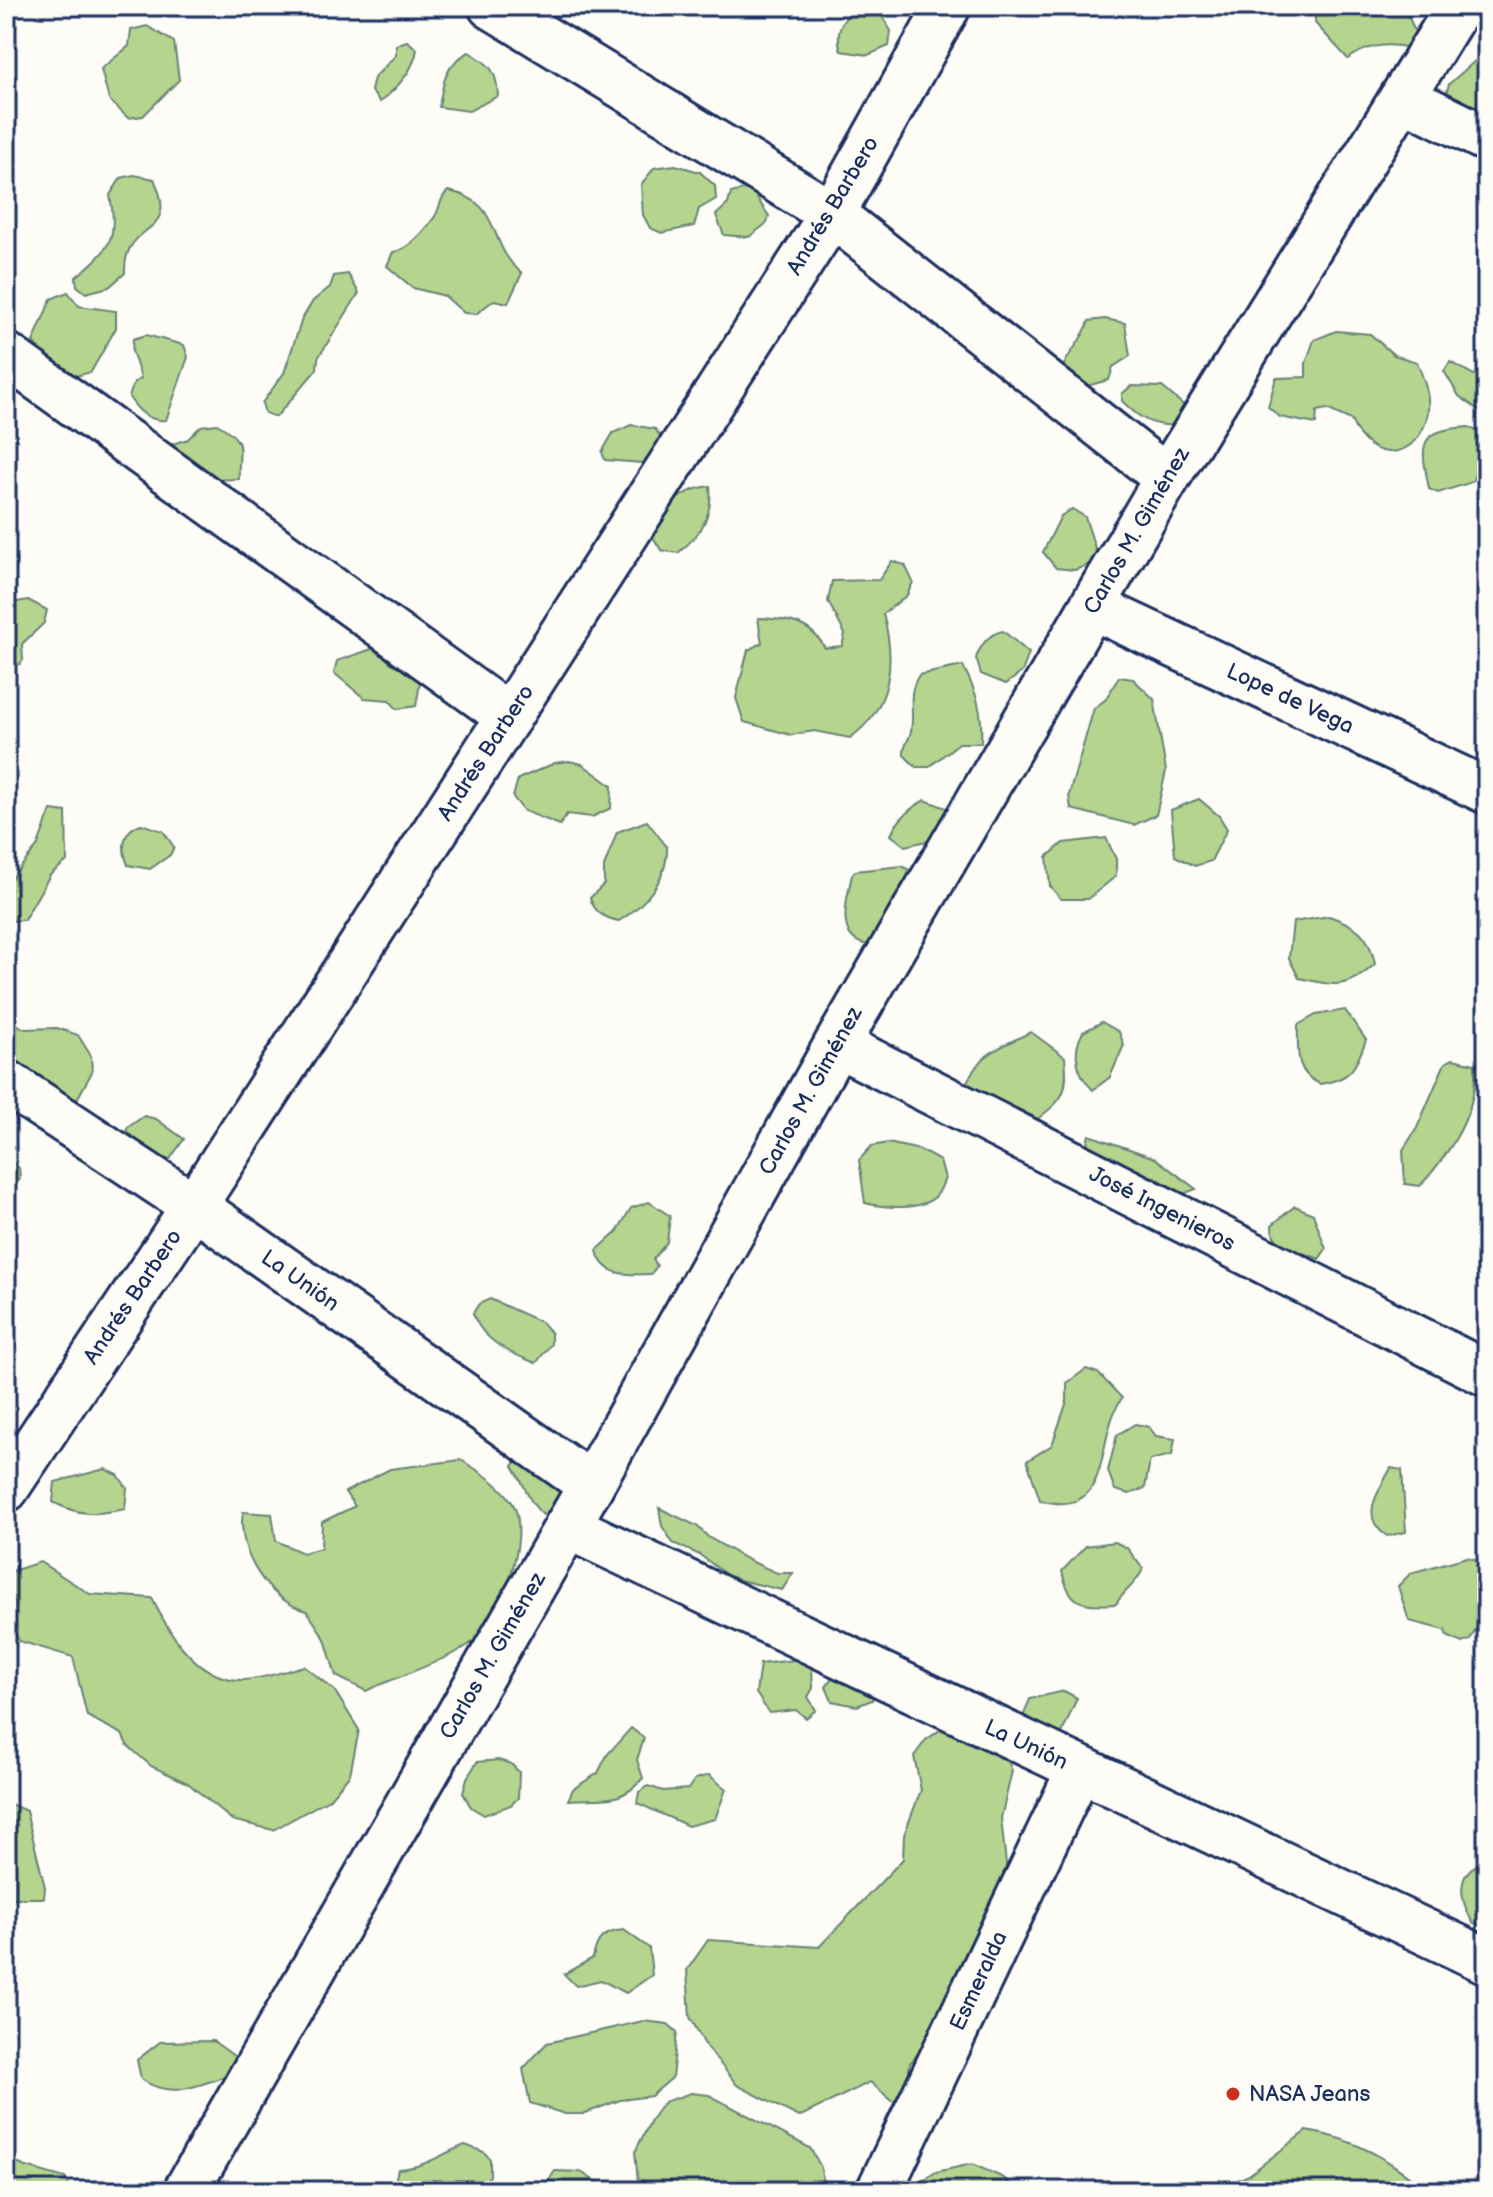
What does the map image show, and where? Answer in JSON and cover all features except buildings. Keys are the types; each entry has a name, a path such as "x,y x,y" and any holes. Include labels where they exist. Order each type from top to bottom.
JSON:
{"street":[{"path":"491,6 832,214 1167,478"},
{"name":"Andrés Barbero","path":"6,1489 194,1206 832,214 948,6"},
{"name":"Carlos M. Giménez","path":"186,2191 591,1485 837,1044 1167,478 1459,6"},
{"path":"1404,98 1487,139"},
{"path":"6,355 509,717"},
{"name":"Lope de Vega","path":"1093,607 1487,791"},
{"name":"José Ingenieros","path":"837,1044 1487,1374"},
{"name":"La Unión","path":"6,1082 194,1206 591,1485"},
{"name":"La Unión","path":"567,1526 1487,1961"},
{"name":"Esmeralda","path":"879,2191 1079,1770"}],"green space":[{"path":"876,6 891,31 889,46 868,55 841,51 839,33 845,19 858,9"},
{"path":"1323,6 1404,6 1417,36 1406,47 1376,47 1348,59 1315,23 1315,9"},
{"path":"147,26 174,42 179,80 143,116 128,118 109,100 101,69 129,46 131,30"},
{"path":"407,41 417,49 412,65 398,85 380,102 371,91 374,78 396,55 396,45"},
{"path":"469,52 491,69 498,96 469,111 439,107 446,75 455,62"},
{"path":"1484,53 1487,115 1444,101 1449,84"},
{"path":"675,165 700,172 715,186 716,199 699,209 694,226 662,233 650,228 643,215 641,185 654,168"},
{"path":"134,175 154,179 161,198 161,212 157,221 133,244 127,256 125,273 109,287 86,293 77,286 76,277 104,251 112,233 110,195 121,178"},
{"path":"750,188 769,216 767,223 749,237 724,235 716,215 728,204 731,193"},
{"path":"448,191 466,196 478,204 487,214 503,250 522,273 508,303 494,300 476,314 464,313 445,296 413,288 387,266 393,252 410,244 436,216"},
{"path":"348,274 359,293 318,358 317,369 276,417 265,413 262,403 284,373 302,319 313,301 330,287 334,276"},
{"path":"68,292 79,306 116,311 116,328 91,372 65,379 33,342 51,299"},
{"path":"1105,319 1125,323 1130,356 1113,367 1109,380 1083,387 1062,370 1089,321"},
{"path":"1336,331 1370,334 1394,355 1417,362 1427,392 1428,411 1424,427 1407,447 1395,452 1371,446 1360,436 1351,420 1327,409 1317,411 1316,424 1280,417 1268,407 1276,378 1306,377 1306,363 1314,340"},
{"path":"146,335 184,345 188,357 166,420 144,414 129,397 134,383 141,378 132,351 133,339"},
{"path":"1450,362 1474,375 1487,371 1487,416 1459,396 1444,371"},
{"path":"1131,386 1162,387 1187,408 1177,425 1153,423 1134,412 1122,401 1122,394"},
{"path":"217,424 234,436 239,446 239,479 209,480 166,446 188,439 201,426"},
{"path":"631,425 655,429 665,442 648,467 642,463 605,460 602,452 613,433"},
{"path":"1469,427 1478,432 1481,458 1472,482 1438,493 1429,489 1424,462 1426,443 1439,432"},
{"path":"710,486 707,516 699,532 678,553 661,550 653,537 668,509 681,496"},
{"path":"1072,509 1085,517 1096,551 1090,564 1075,570 1056,568 1043,552 1061,516"},
{"path":"892,561 905,565 913,582 907,595 883,614 889,649 887,682 875,713 864,726 850,738 814,731 791,735 744,722 736,698 748,650 762,643 758,618 797,623 812,632 825,648 842,646 845,634 828,601 832,581 879,580"},
{"path":"28,600 47,610 44,623 22,644 23,660 20,664 8,665 6,678 6,614 12,603"},
{"path":"1003,631 1029,653 1022,672 1006,684 981,674 976,658 986,641"},
{"path":"375,648 391,663 421,677 416,706 397,709 389,700 364,698 334,673 337,661"},
{"path":"963,666 978,703 981,743 959,743 929,767 916,767 904,755 911,731 915,682 919,675"},
{"path":"1119,677 1133,679 1154,699 1166,771 1156,815 1134,825 1071,809 1069,795 1094,708 1105,700"},
{"path":"569,761 582,764 612,786 611,808 592,817 567,814 560,825 524,811 513,797 518,779 555,763"},
{"path":"1199,799 1219,816 1227,829 1211,861 1195,866 1175,856 1171,810"},
{"path":"925,800 949,809 936,839 905,846 891,835 905,814"},
{"path":"51,810 66,812 67,861 50,875 24,920 8,921 6,885 37,847"},
{"path":"647,821 667,847 664,870 659,880 646,899 619,921 600,914 590,898 604,884 604,867 617,832"},
{"path":"141,824 163,831 174,847 170,855 150,869 128,865 124,852 127,835"},
{"path":"1106,838 1116,859 1116,876 1088,899 1061,899 1050,886 1047,857 1063,843"},
{"path":"902,866 917,874 877,945 863,944 854,939 846,921 852,875 855,871"},
{"path":"1329,916 1361,932 1375,964 1356,979 1339,984 1299,978 1289,958 1293,922"},
{"path":"1345,1010 1366,1040 1351,1071 1339,1079 1320,1084 1306,1074 1299,1060 1298,1025 1316,1015"},
{"path":"6,1018 25,1029 57,1028 78,1035 91,1056 92,1072 76,1101 42,1105 6,1054"},
{"path":"1102,1022 1119,1032 1124,1045 1110,1077 1093,1090 1080,1070 1077,1048 1083,1032"},
{"path":"1031,1032 1065,1057 1066,1081 1056,1103 1031,1124 963,1091 982,1060 998,1048"},
{"path":"1453,1059 1475,1064 1475,1082 1467,1115 1452,1145 1420,1186 1405,1184 1403,1150 1417,1128 1445,1063"},
{"path":"144,1116 156,1119 184,1139 170,1159 147,1161 128,1142 127,1128"},
{"path":"1089,1135 1155,1158 1196,1189 1183,1194 1155,1177 1134,1174 1096,1155 1087,1142"},
{"path":"888,1143 920,1150 940,1161 945,1178 936,1196 912,1206 865,1203 859,1160 872,1146"},
{"path":"6,1157 19,1168 20,1178 6,1198"},
{"path":"649,1202 670,1216 667,1242 653,1259 657,1266 651,1274 626,1274 610,1270 597,1250 617,1232 631,1208"},
{"path":"1295,1206 1313,1214 1326,1249 1319,1259 1288,1248 1276,1240 1272,1225"},
{"path":"490,1299 541,1322 551,1333 551,1344 536,1363 507,1350 490,1338 477,1323 473,1313 479,1304"},
{"path":"1086,1369 1098,1373 1122,1398 1113,1415 1098,1473 1091,1488 1080,1499 1064,1503 1040,1500 1027,1461 1052,1445 1067,1401 1067,1383"},
{"path":"1135,1424 1149,1427 1156,1436 1175,1439 1172,1455 1150,1460 1145,1488 1129,1494 1115,1490 1108,1471 1117,1435"},
{"path":"524,1451 575,1471 556,1512 543,1515 538,1510 513,1466"},
{"path":"461,1460 499,1486 515,1508 518,1542 500,1603 479,1636 467,1646 366,1691 336,1676 325,1639 307,1611 280,1597 258,1572 245,1543 243,1512 272,1514 276,1541 303,1553 321,1548 322,1522 355,1506 345,1492 390,1469"},
{"path":"1391,1468 1402,1470 1406,1532 1387,1536 1378,1529 1372,1512"},
{"path":"105,1469 118,1475 127,1488 125,1509 88,1513 53,1502 55,1482"},
{"path":"659,1508 697,1526 708,1537 748,1560 777,1573 793,1573 782,1590 731,1578 700,1555 673,1543 662,1526"},
{"path":"1115,1542 1127,1548 1143,1569 1134,1583 1116,1604 1087,1603 1074,1598 1062,1571 1086,1546"},
{"path":"1467,1557 1487,1563 1487,1589 1481,1592 1480,1622 1470,1640 1462,1643 1447,1636 1445,1630 1409,1621 1398,1586 1411,1573"},
{"path":"40,1562 90,1594 152,1598 176,1640 212,1673 243,1680 304,1666 334,1690 359,1730 350,1774 329,1799 273,1830 232,1820 188,1783 151,1766 127,1745 122,1734 87,1716 73,1657 19,1641 6,1614 6,1573"},
{"path":"803,1659 812,1669 813,1688 808,1697 816,1710 806,1718 796,1710 769,1713 756,1693 760,1664"},
{"path":"834,1674 877,1689 872,1700 857,1706 832,1701 826,1687"},
{"path":"1064,1691 1077,1698 1062,1733 1037,1736 1023,1717 1030,1699"},
{"path":"954,1720 1005,1752 1012,1771 1001,1818 1008,1882 968,1998 910,2063 904,2111 870,2082 799,2117 737,2085 704,2043 690,2017 687,1970 708,1940 819,1947 903,1859 904,1835 921,1790 914,1756 926,1740"},
{"path":"631,1728 644,1738 637,1760 643,1778 626,1793 617,1796 568,1800 573,1789 598,1773 607,1755"},
{"path":"498,1760 511,1764 519,1772 518,1798 511,1805 484,1815 471,1807 463,1793 467,1778 477,1762"},
{"path":"709,1775 726,1789 715,1819 688,1826 637,1803 639,1792 648,1786 663,1791 688,1789 695,1779"},
{"path":"6,1802 26,1811 45,1887 44,1898 6,1898"},
{"path":"1487,1861 1486,1926 1473,1923 1462,1886 1469,1871"},
{"path":"624,1930 649,1948 652,1975 626,1993 601,1980 576,1986 564,1974 593,1958 602,1937"},
{"path":"643,2021 668,2024 677,2032 672,2078 651,2096 620,2100 583,2114 565,2114 530,2103 523,2069 547,2043"},
{"path":"213,2041 240,2060 234,2073 198,2086 175,2090 153,2086 141,2079 137,2060 160,2042"},
{"path":"691,2093 709,2095 810,2148 821,2167 824,2191 624,2191 638,2181 635,2152 651,2120 664,2102"},
{"path":"1306,2131 1340,2139 1371,2152 1428,2191 1214,2191 1249,2175"},
{"path":"465,2145 484,2152 490,2159 490,2176 477,2191 393,2191 398,2169 424,2163"},
{"path":"6,2157 23,2166 65,2178 72,2191 23,2191 6,2182"},
{"path":"972,2164 1004,2178 1018,2191 906,2191 936,2172"},
{"path":"555,2171 581,2172 610,2191 541,2191"}],"place":[{"name":"NASA Jeans","path":"1233,2094"}]}
